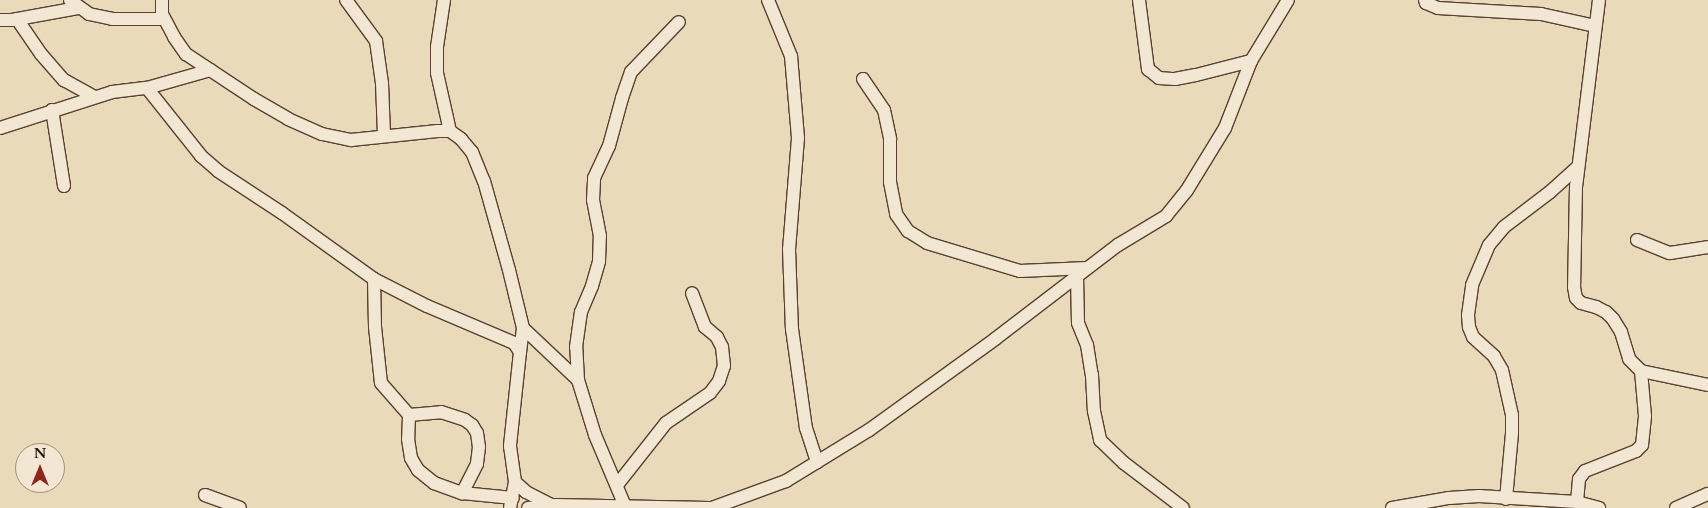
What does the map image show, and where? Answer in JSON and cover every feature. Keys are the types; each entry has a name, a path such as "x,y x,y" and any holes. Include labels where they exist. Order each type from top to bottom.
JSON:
{"street":[{"path":"162,0 164,19 186,54 288,119 322,134 351,140 450,131 462,139 472,152 484,181 523,328 510,446 515,482 512,503 462,494 434,483 418,470 411,458 408,439 409,414 381,383 375,327 374,279"},
{"path":"346,0 376,41 382,83 384,136"},
{"path":"444,0 437,46 437,73 450,131"},
{"path":"768,0 791,56 798,138 789,249 792,329 806,428 817,462"},
{"path":"1139,0 1148,69 1159,78 1196,75 1251,61"},
{"path":"528,508 555,505 712,508 786,481 869,430 995,340 1118,245 1166,216 1187,190 1224,128 1251,61 1288,0"},
{"path":"1425,0 1426,4 1438,8 1541,14 1595,26"},
{"path":"1599,0 1578,167 1574,287 1576,298 1581,304 1596,306 1613,319 1621,332 1629,359 1641,371 1708,385"},
{"path":"0,20 17,19 74,4 89,14 112,18 164,19"},
{"path":"17,19 41,54 64,80 95,97"},
{"path":"624,506 596,435 578,380 576,347 581,312 592,286 599,261 600,236 593,200 594,178 609,146 631,72 679,22"},
{"path":"0,128 112,92 148,88 210,70"},
{"path":"862,79 884,110 890,139 890,182 896,214 908,231 927,244 1020,271 1082,272"},
{"path":"148,88 201,156 218,172 282,212 374,279 427,306 507,338 514,343 520,352"},
{"path":"52,110 64,186"},
{"path":"1506,498 1512,415 1502,370 1494,356 1473,337 1469,327 1468,315 1472,285 1489,246 1504,227 1550,192 1578,167"},
{"path":"1636,240 1670,254 1708,247"},
{"path":"1082,272 1078,323 1091,367 1094,411 1100,440 1124,463 1183,508"},
{"path":"617,485 666,423 710,393 719,381 724,366 722,347 717,337 705,327 692,294"},
{"path":"523,328 578,380"},
{"path":"1577,502 1579,479 1585,471 1636,450 1642,445 1645,416 1641,371"},
{"path":"409,414 441,412 465,420 472,425 477,433 479,447 477,464 462,494"},
{"path":"515,482 538,500 555,505"},
{"path":"1676,508 1708,494"},
{"path":"205,495 240,508"},
{"path":"1392,508 1449,498 1506,498 1577,502 1599,508"}]}
